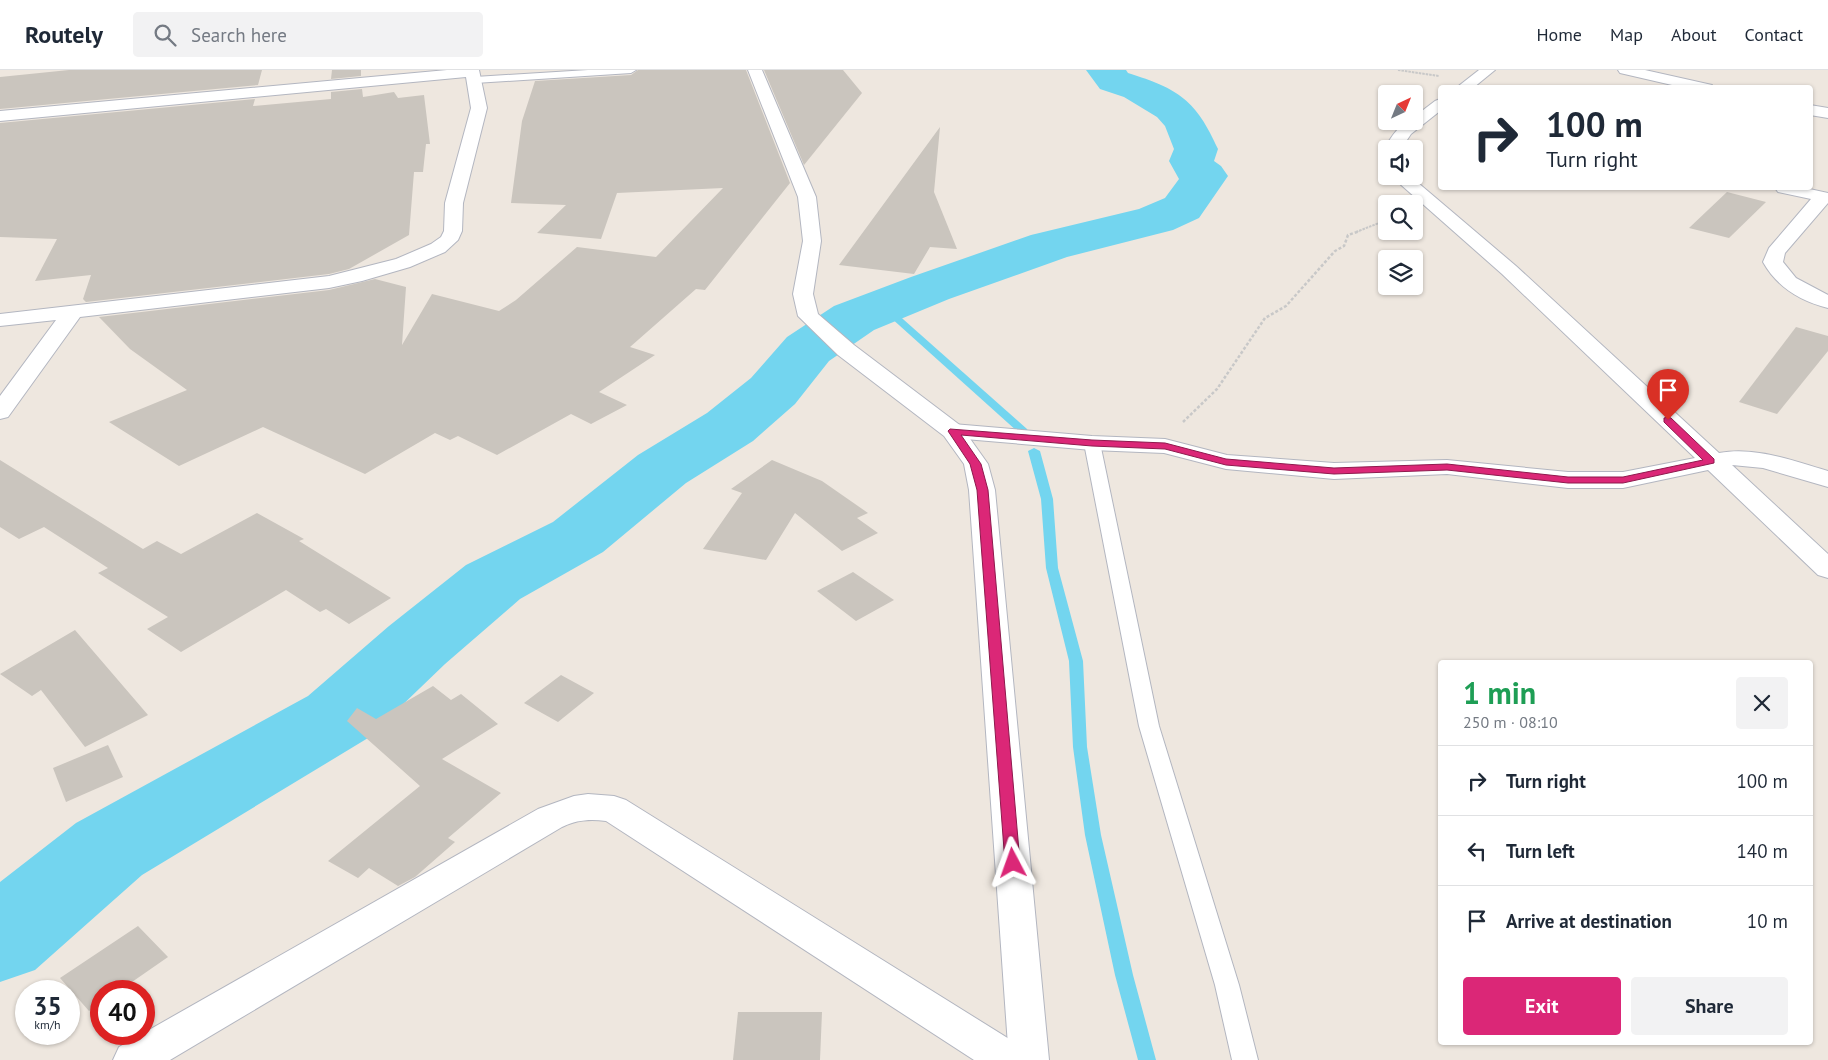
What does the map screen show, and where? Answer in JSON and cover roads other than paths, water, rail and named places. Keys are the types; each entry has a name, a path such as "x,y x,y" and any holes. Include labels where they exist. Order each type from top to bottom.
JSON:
{"street":[{"path":"755,70 807,196 812,240 803,294 808,316 846,350 953,431 976,464 982,490 1029,1060"},
{"path":"1467,85 1488,70"},
{"path":"1625,70 1693,85"},
{"path":"0,116 473,74 479,108 454,203 453,231 449,240 438,248 403,263 355,277 72,313 0,320"},
{"path":"1398,140 1405,131 1438,106"},
{"path":"1813,110 1828,113"},
{"path":"1410,185 1509,270 1828,569"},
{"path":"1793,190 1825,197 1776,252 1773,262 1786,281 1806,293 1828,302"},
{"path":"0,412 72,313"},
{"path":"953,431 1092,443 1165,446 1226,462 1334,471 1447,467 1568,480 1623,480 1736,457 1765,461 1828,479"},
{"path":"133,1060 320,954 550,818 572,808 594,805 614,809 1008,1060"}],"lane":[{"path":"473,74 631,70"},
{"path":"1092,443 1149,726 1227,985 1245,1060"}],"waterway":[{"path":"0,940 109,849 338,717 417,645 493,582 578,537 662,469 730,427 773,391 808,349 854,318 930,288 1049,246 1156,220 1182,208 1205,176 1192,165 1191,157 1196,149 1185,123 1172,108 1138,89 1114,81 1105,70"},
{"path":"883,306 1023,431"},
{"path":"1034,451 1047,499 1052,568 1076,661 1080,747 1093,835 1124,975 1147,1060"}]}
